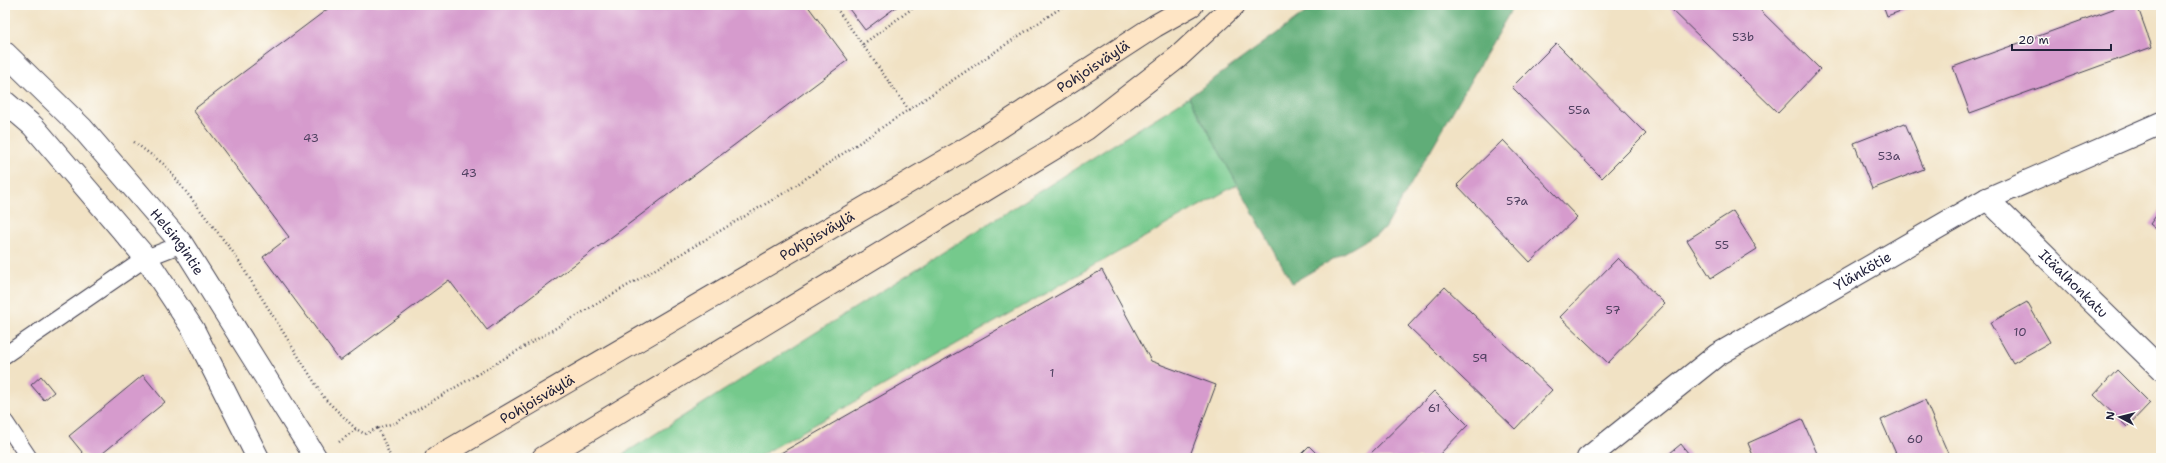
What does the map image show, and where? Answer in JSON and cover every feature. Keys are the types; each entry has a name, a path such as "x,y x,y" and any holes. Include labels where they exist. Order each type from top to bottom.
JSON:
{"main road":[{"name":"Pohjoisväylä","path":"436,458 974,144 1155,26 1192,5"},
{"path":"543,458 1086,129 1177,58 1234,5"}],"street":[{"name":"Helsingintie","path":"5,53 82,128 182,244 316,458"},
{"path":"5,102 32,126 146,258 194,329 258,458"},
{"name":"Ylänkötie","path":"1588,458 1717,355 1987,199 2161,123"},
{"name":"Itäalhonkatu","path":"1987,199 2161,368"}],"lane":[{"path":"5,355 146,258 182,244"},
{"path":"5,422 29,458"}],"path":[{"path":"834,5 909,110"},
{"path":"863,44 917,5"},
{"path":"390,458 378,428 397,422 770,201 1065,5"}],"green space":[{"path":"1316,5 1514,5 1385,229 1292,283 1189,97"},
{"path":"1189,97 1238,184 756,458 617,458"}],"building":[{"path":"333,5 807,5 848,60 487,330 449,280 340,361 263,257 289,237 193,110"},
{"path":"846,5 899,5 865,30"},
{"path":"1667,5 1755,5 1820,69 1778,113"},
{"path":"1883,5 1917,5 1887,16"},
{"path":"2124,5 2137,5 2152,47 1970,113 1953,67"},
{"path":"1556,43 1646,134 1602,178 1512,87"},
{"path":"1905,123 1924,169 1872,189 1854,143"},
{"path":"1503,140 1577,217 1530,262 1457,185"},
{"path":"2161,209 2161,233 2150,224"},
{"path":"1733,211 1757,249 1711,278 1687,240"},
{"path":"1618,258 1665,304 1608,363 1560,317"},
{"path":"1102,270 1151,361 1216,385 1189,458 772,458"},
{"path":"1445,287 1552,390 1515,429 1408,326"},
{"path":"2027,302 2050,342 2013,363 1990,323"},
{"path":"2117,370 2150,403 2127,427 2094,395"},
{"path":"143,375 165,402 97,458 87,458 69,436"},
{"path":"41,376 54,392 44,400 31,385"},
{"path":"1434,391 1468,425 1436,458 1366,458"},
{"path":"1925,400 1950,458 1898,458 1881,420"},
{"path":"1802,419 1819,458 1754,458 1748,443"},
{"path":"1681,444 1692,458 1664,458"},
{"path":"1309,446 1321,458 1297,458"}]}
